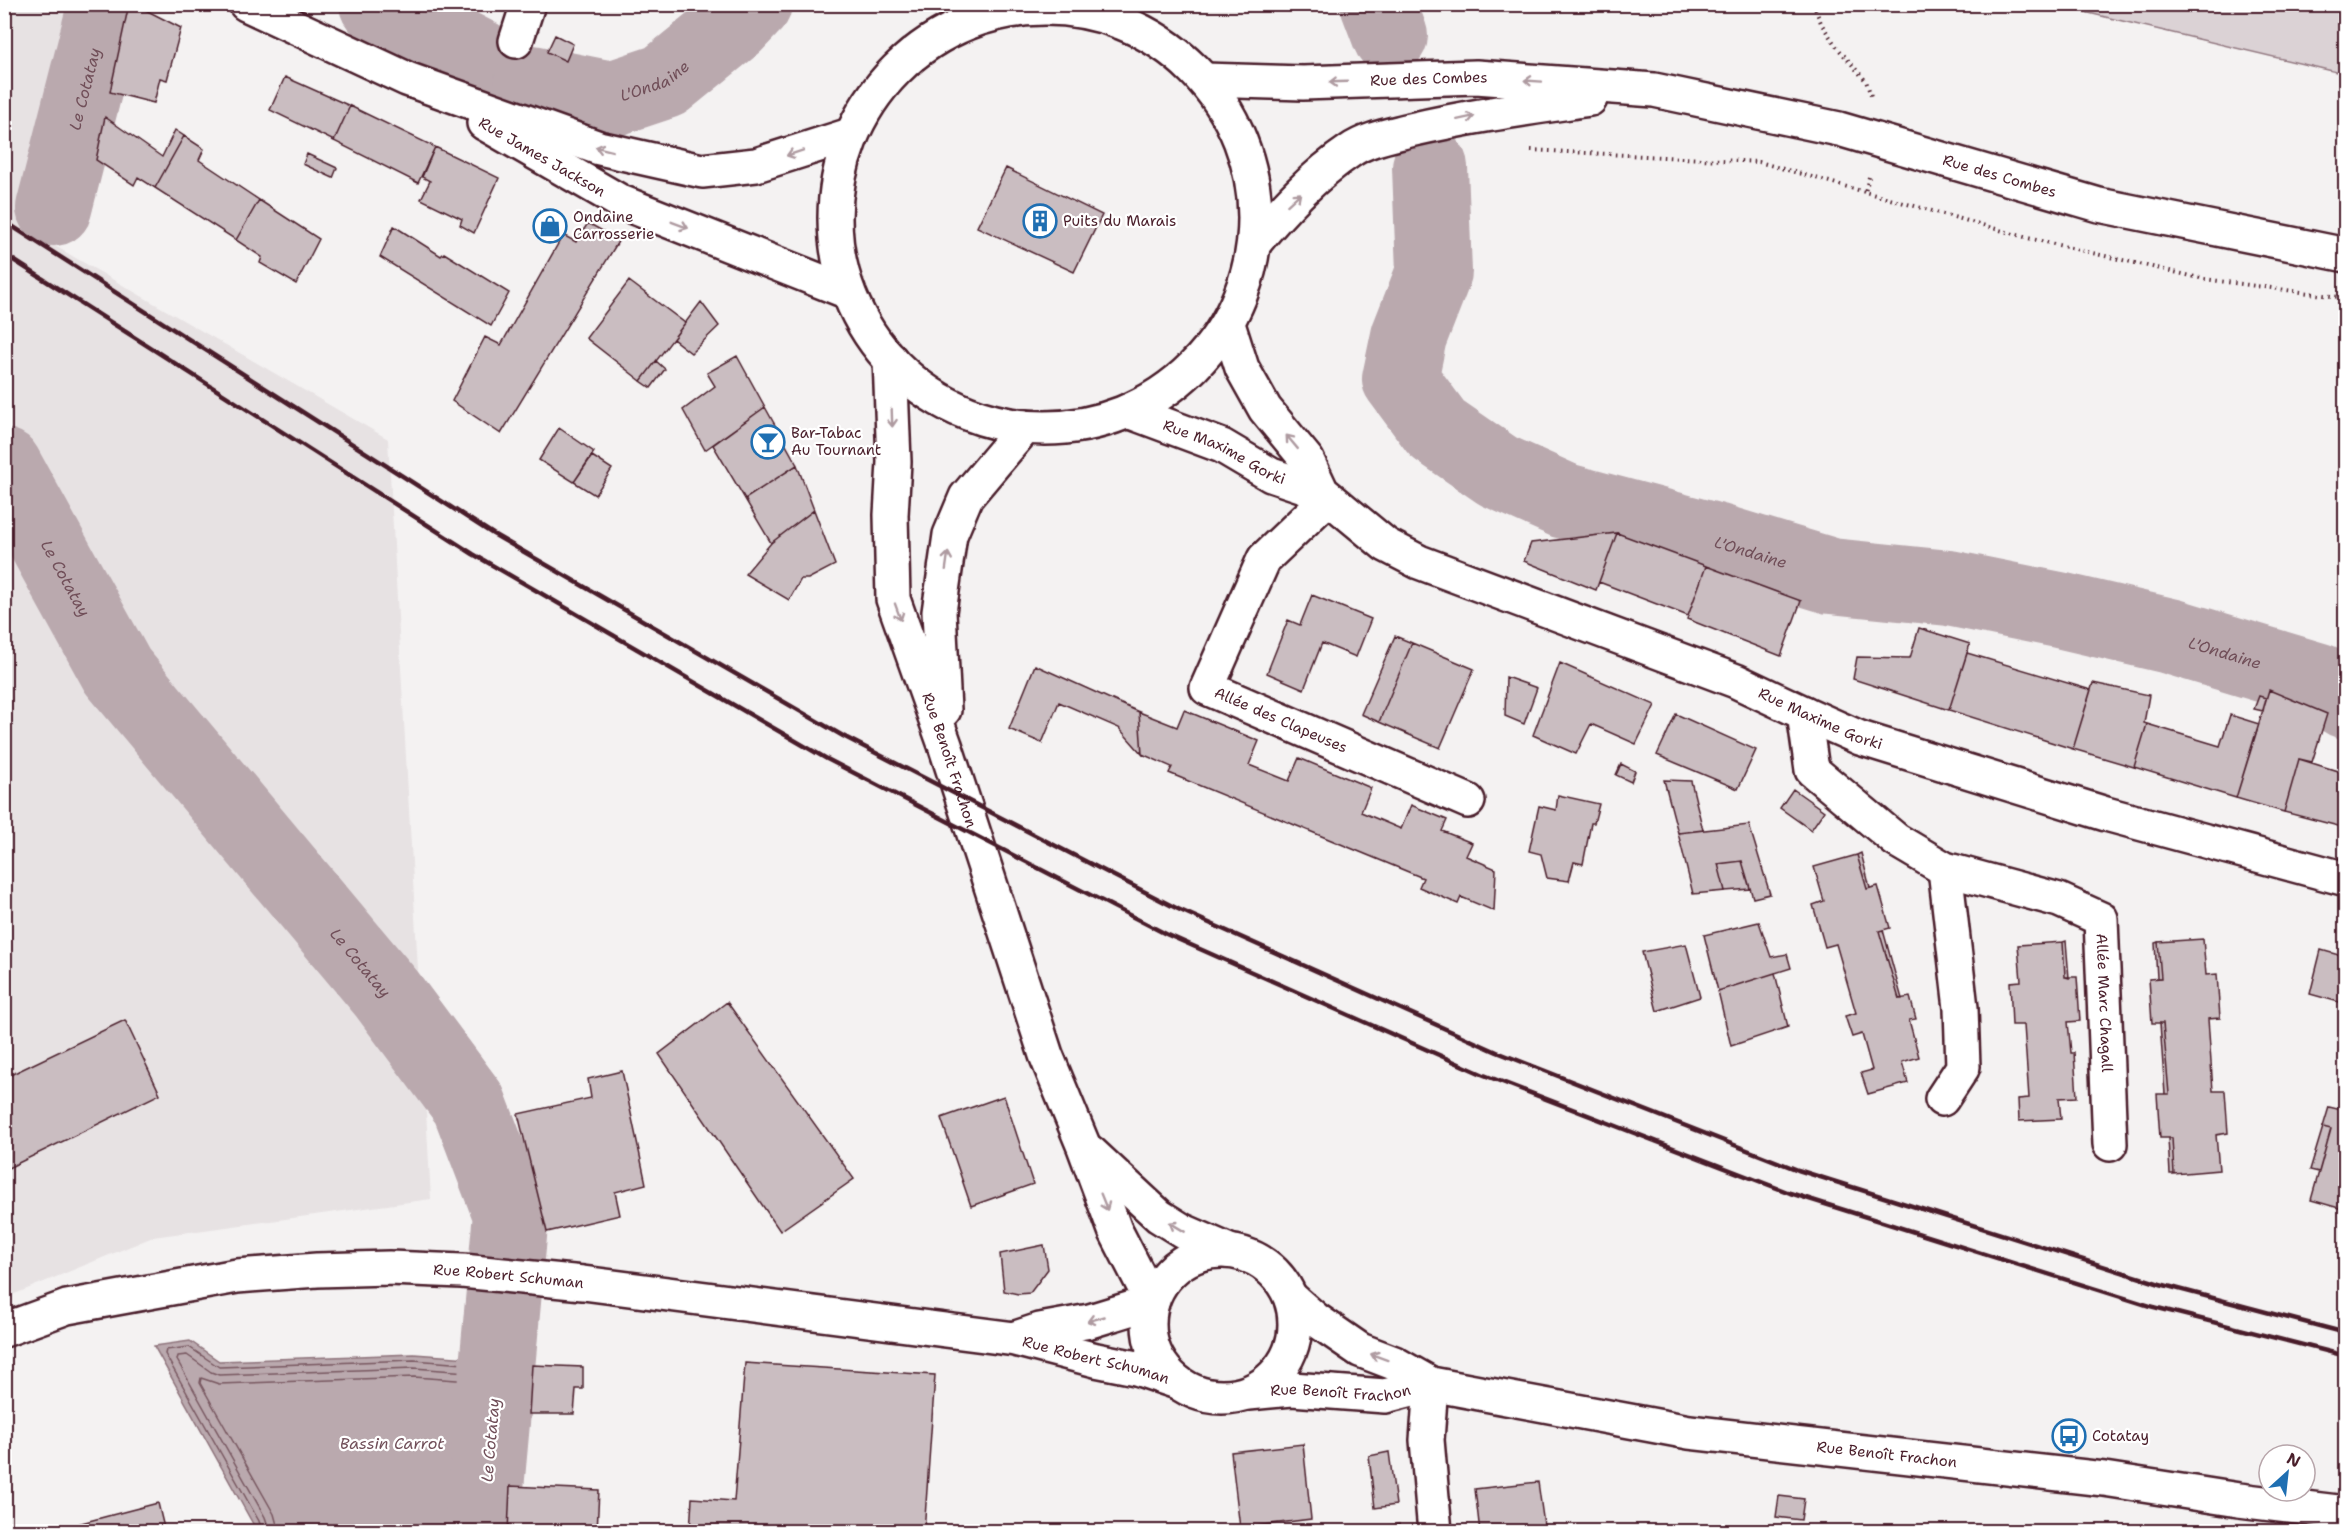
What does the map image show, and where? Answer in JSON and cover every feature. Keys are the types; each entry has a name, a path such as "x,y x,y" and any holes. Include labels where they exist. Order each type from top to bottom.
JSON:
{"main road":[{"name":"Rue James Jackson","path":"246,4 407,79 621,202 848,292"},
{"path":"516,41 528,4"},
{"path":"1055,7 1115,13 1166,45 1204,80 1236,129 1254,184 1255,242 1246,284 1228,324 1185,376 1158,396 1128,411 1060,428 1025,427 975,416 929,393 890,359 866,328 848,292 835,240 836,187 850,135 883,82 931,40 990,9 1055,7"},
{"name":"Rue des Combes","path":"1204,80 1303,83 1476,77 1654,90 1839,129 2099,205 2346,255"},
{"name":"Rue James Jackson","path":"407,79 599,148 702,171 756,165 850,135"},
{"name":"Rue des Combes","path":"1255,242 1281,210 1323,172 1352,149 1383,137 1482,115 1654,90"},
{"name":"Rue Maxime Gorki","path":"1228,324 1242,368 1253,389 1265,410 1307,460 1325,495"},
{"name":"Rue Benoît Frachon","path":"890,359 894,462 891,515 893,599 945,745 1046,1055 1115,1230 1152,1302"},
{"name":"Rue Maxime Gorki","path":"1128,411 1222,446 1270,475 1325,495 1386,545 1419,562 1736,681 1860,738 2106,814 2346,879"},
{"path":"945,745 939,612 950,535 966,497 1025,427"},
{"name":"Allée des Clapeuses","path":"1325,495 1264,559 1207,688 1468,801"},
{"name":"Allée Marc Chagall","path":"1804,713 1812,770 1896,840 1945,869 2059,900 2101,919 2110,1144"},
{"path":"1942,1099 1963,1067 1962,1008 1945,869"},
{"name":"Rue Benoît Frachon","path":"1084,1147 1159,1216 1183,1231 1230,1251"},
{"path":"1214,1251 1230,1251 1250,1256 1267,1266 1281,1281 1291,1298 1295,1322 1293,1346 1286,1361 1276,1374 1264,1385 1249,1393 1231,1397 1212,1397 1194,1392 1177,1382 1161,1366 1152,1346 1148,1323 1152,1302 1159,1287 1169,1273 1197,1255 1214,1251"},
{"name":"Rue Robert Schuman","path":"4,1330 67,1307 237,1276 329,1269 389,1268 462,1271 583,1283 1014,1339 1136,1368 1177,1382"},
{"name":"Rue Benoît Frachon","path":"1291,1298 1315,1319 1360,1350 1394,1363 1431,1384 1689,1432 2104,1479 2238,1500 2346,1513"},
{"name":"Rue Robert Schuman","path":"1014,1339 1040,1330 1090,1321 1152,1302"},
{"path":"1431,1384 1427,1440 1435,1532"},
{"name":"Rue Benoît Frachon","path":"1249,1393 1292,1389 1385,1396 1431,1384"}],"path":[{"path":"1813,4 1822,25 1836,46 1866,81 1875,109"},
{"path":"1526,150 1759,162 1864,192"}],"shaded area":[{"path":"5,5 124,5 55,246 388,439 431,1199 153,1237 5,1298"},
{"path":"2055,5 2345,5 2345,74"}],"water":[{"name":"Bassin Carrot","path":"190,1341 219,1361 414,1354 497,1360 482,1531 257,1531 154,1346"}],"building":[{"path":"129,4 134,4 181,28 167,80 160,78 154,103 110,92"},
{"path":"555,35 573,44 566,61 547,52"},
{"path":"285,77 350,106 334,141 270,110"},
{"path":"350,106 435,147 418,183 334,141"},
{"path":"105,117 162,157 175,130 184,136 155,188 138,177 134,185 96,160"},
{"path":"184,136 204,149 199,160 259,200 236,240 155,188"},
{"path":"435,147 499,178 474,233 460,225 462,219 421,199 430,181 422,177"},
{"path":"307,154 337,168 333,178 303,164"},
{"name":"Puits du Marais","path":"1006,168 1102,215 1074,272 977,227"},
{"path":"259,200 319,239 296,284 260,263 262,257 236,240"},
{"path":"588,223 619,240 501,434 452,401 485,337 501,345 563,235 576,242"},
{"path":"394,226 441,256 444,253 509,293 491,326 380,257"},
{"path":"629,281 685,323 641,381 586,338"},
{"path":"701,302 719,326 691,353 673,339"},
{"path":"737,356 765,407 705,450 683,410 715,386 707,373"},
{"path":"656,361 665,369 651,388 641,381"},
{"path":"765,407 797,465 745,499 713,445"},
{"path":"559,428 594,452 574,482 539,460"},
{"path":"592,456 612,469 595,495 574,482"},
{"path":"797,465 814,510 771,543 745,499"},
{"path":"814,510 835,565 808,579 801,579 789,600 745,574 771,543"},
{"path":"1617,533 1596,590 1524,561 1531,543"},
{"path":"1617,533 1706,566 1688,616 1599,582"},
{"path":"1706,566 1801,601 1781,656 1687,619"},
{"path":"1312,595 1371,619 1356,657 1322,643 1304,689 1267,673 1288,620 1300,625"},
{"path":"1919,628 1970,644 1949,710 1853,679 1857,657 1910,658"},
{"path":"1395,636 1412,643 1379,722 1361,714"},
{"path":"1412,643 1474,669 1440,748 1379,722"},
{"path":"1967,653 2091,690 2073,749 1949,710"},
{"path":"1560,663 1655,705 1636,744 1591,724 1576,754 1533,735"},
{"path":"1035,665 1139,712 1142,754 1119,728 1059,702 1042,743 1009,729"},
{"path":"1506,677 1537,688 1524,724 1505,716"},
{"path":"2093,683 2149,695 2144,723 2147,724 2134,767 2073,749"},
{"path":"2269,690 2327,714 2312,762 2299,759 2284,812 2236,798"},
{"path":"2259,696 2266,698 2263,711 2254,709"},
{"path":"1184,710 1259,741 1249,765 1289,781 1299,758 1371,788 1361,812 1401,829 1411,805 1447,820 1442,831 1472,843 1466,856 1496,869 1494,911 1461,897 1458,904 1419,887 1423,878 1169,773 1172,767 1142,754 1139,712 1177,727"},
{"path":"1676,714 1756,750 1738,789 1657,755"},
{"path":"2230,715 2259,724 2236,798 2134,767 2147,724 2220,746"},
{"path":"2299,759 2344,773 2346,770 2346,828 2284,812"},
{"path":"1621,764 1635,771 1631,782 1616,775"},
{"path":"1664,780 1691,781 1703,830 1678,833"},
{"path":"1793,789 1824,811 1811,830 1780,808"},
{"path":"1558,795 1599,804 1594,823 1591,823 1583,864 1574,862 1569,881 1547,878 1541,854 1529,851 1539,806 1556,810"},
{"path":"1749,825 1770,894 1753,898 1742,861 1718,864 1725,891 1693,894 1678,833"},
{"path":"1861,853 1870,888 1867,889 1857,855"},
{"path":"1857,855 1867,889 1878,886 1890,928 1879,931 1899,999 1910,997 1916,1019 1909,1020 1919,1057 1902,1062 1908,1083 1868,1094 1861,1073 1872,1070 1862,1034 1852,1037 1845,1016 1856,1013 1836,944 1825,947 1813,905 1824,901 1814,867"},
{"path":"1742,861 1750,889 1725,891 1718,864"},
{"path":"1759,922 1771,957 1787,954 1791,968 1718,991 1704,935"},
{"path":"1883,930 1902,999 1899,999 1879,931"},
{"path":"2203,939 2206,975 2217,974 2220,1018 2208,1019 2213,1091 2225,1091 2228,1133 2216,1135 2219,1170 2174,1174 2172,1138 2160,1138 2157,1094 2169,1094 2163,1023 2152,1023 2149,979 2161,978 2158,942"},
{"path":"2066,941 2069,978 2065,977 2063,942"},
{"path":"2063,942 2065,977 2077,977 2080,1021 2068,1022 2071,1053 2074,1053 2077,1097 2059,1098 2061,1119 2019,1121 2018,1099 2029,1098 2024,1025 2012,1025 2010,982 2021,981 2018,945"},
{"path":"2158,942 2161,978 2157,978 2155,943"},
{"path":"1686,944 1700,997 1657,1011 1642,952"},
{"path":"2321,950 2346,957 2346,1004 2310,994"},
{"path":"1775,973 1788,1027 1731,1046 1718,991"},
{"path":"727,1002 854,1179 780,1231 659,1054"},
{"path":"125,1020 160,1094 4,1170 4,1078"},
{"path":"2160,1023 2163,1023 2169,1094 2165,1094"},
{"path":"622,1071 646,1184 615,1192 620,1215 547,1232 518,1114 591,1098 588,1079"},
{"path":"1004,1096 1033,1184 971,1206 941,1118"},
{"path":"2329,1107 2346,1111 2346,1210 2311,1200 2331,1129 2323,1127"},
{"path":"2323,1127 2331,1129 2319,1172 2310,1170"},
{"path":"2168,1138 2172,1138 2174,1174 2170,1174"},
{"path":"1044,1245 1048,1269 1030,1293 1018,1294 1004,1291 1000,1254"},
{"path":"745,1363 935,1375 924,1532 690,1532 692,1498 734,1501"},
{"path":"532,1365 583,1367 583,1389 576,1389 574,1414 529,1414"},
{"path":"1303,1444 1311,1519 1240,1528 1231,1452"},
{"path":"1389,1452 1396,1505 1375,1508 1369,1456"},
{"path":"1538,1482 1545,1532 1480,1532 1475,1489"},
{"path":"510,1486 599,1490 597,1532 508,1532"},
{"path":"1779,1496 1804,1499 1801,1520 1776,1517"},
{"path":"158,1503 165,1532 47,1532 127,1511"},
{"path":"1399,1524 1400,1532 1348,1532"}],"waterway":[{"name":"Le Cotatay","path":"54,208 106,4"},
{"name":"L'Ondaine","path":"377,4 481,58"},
{"name":"L'Ondaine","path":"532,83 611,99 665,81 735,24 754,4"},
{"name":"L'Ondaine","path":"1378,4 1390,36"},
{"name":"L'Ondaine","path":"1430,167 1434,272 1409,336 1400,379 1437,429 1498,471 1565,501 1715,541 1831,576 1949,588 2059,610 2170,636 2319,681 2346,701"},
{"name":"Le Cotatay","path":"4,466 117,671 387,994 469,1104 511,1214 482,1532"}],"railway":[{"path":"4,221 493,534 843,736 1178,909 1497,1052 1798,1170 2160,1284 2346,1333"},
{"path":"4,254 473,554 827,759 1166,934 1484,1075 1790,1193 2150,1306 2346,1356"}],"place":[{"name":"Puits du Marais","path":"1040,221"},
{"name":"Ondaine Carrosserie","path":"550,226"},
{"name":"Bar-Tabac Au Tournant","path":"768,442"},
{"name":"Cotatay","path":"2069,1436"}]}
